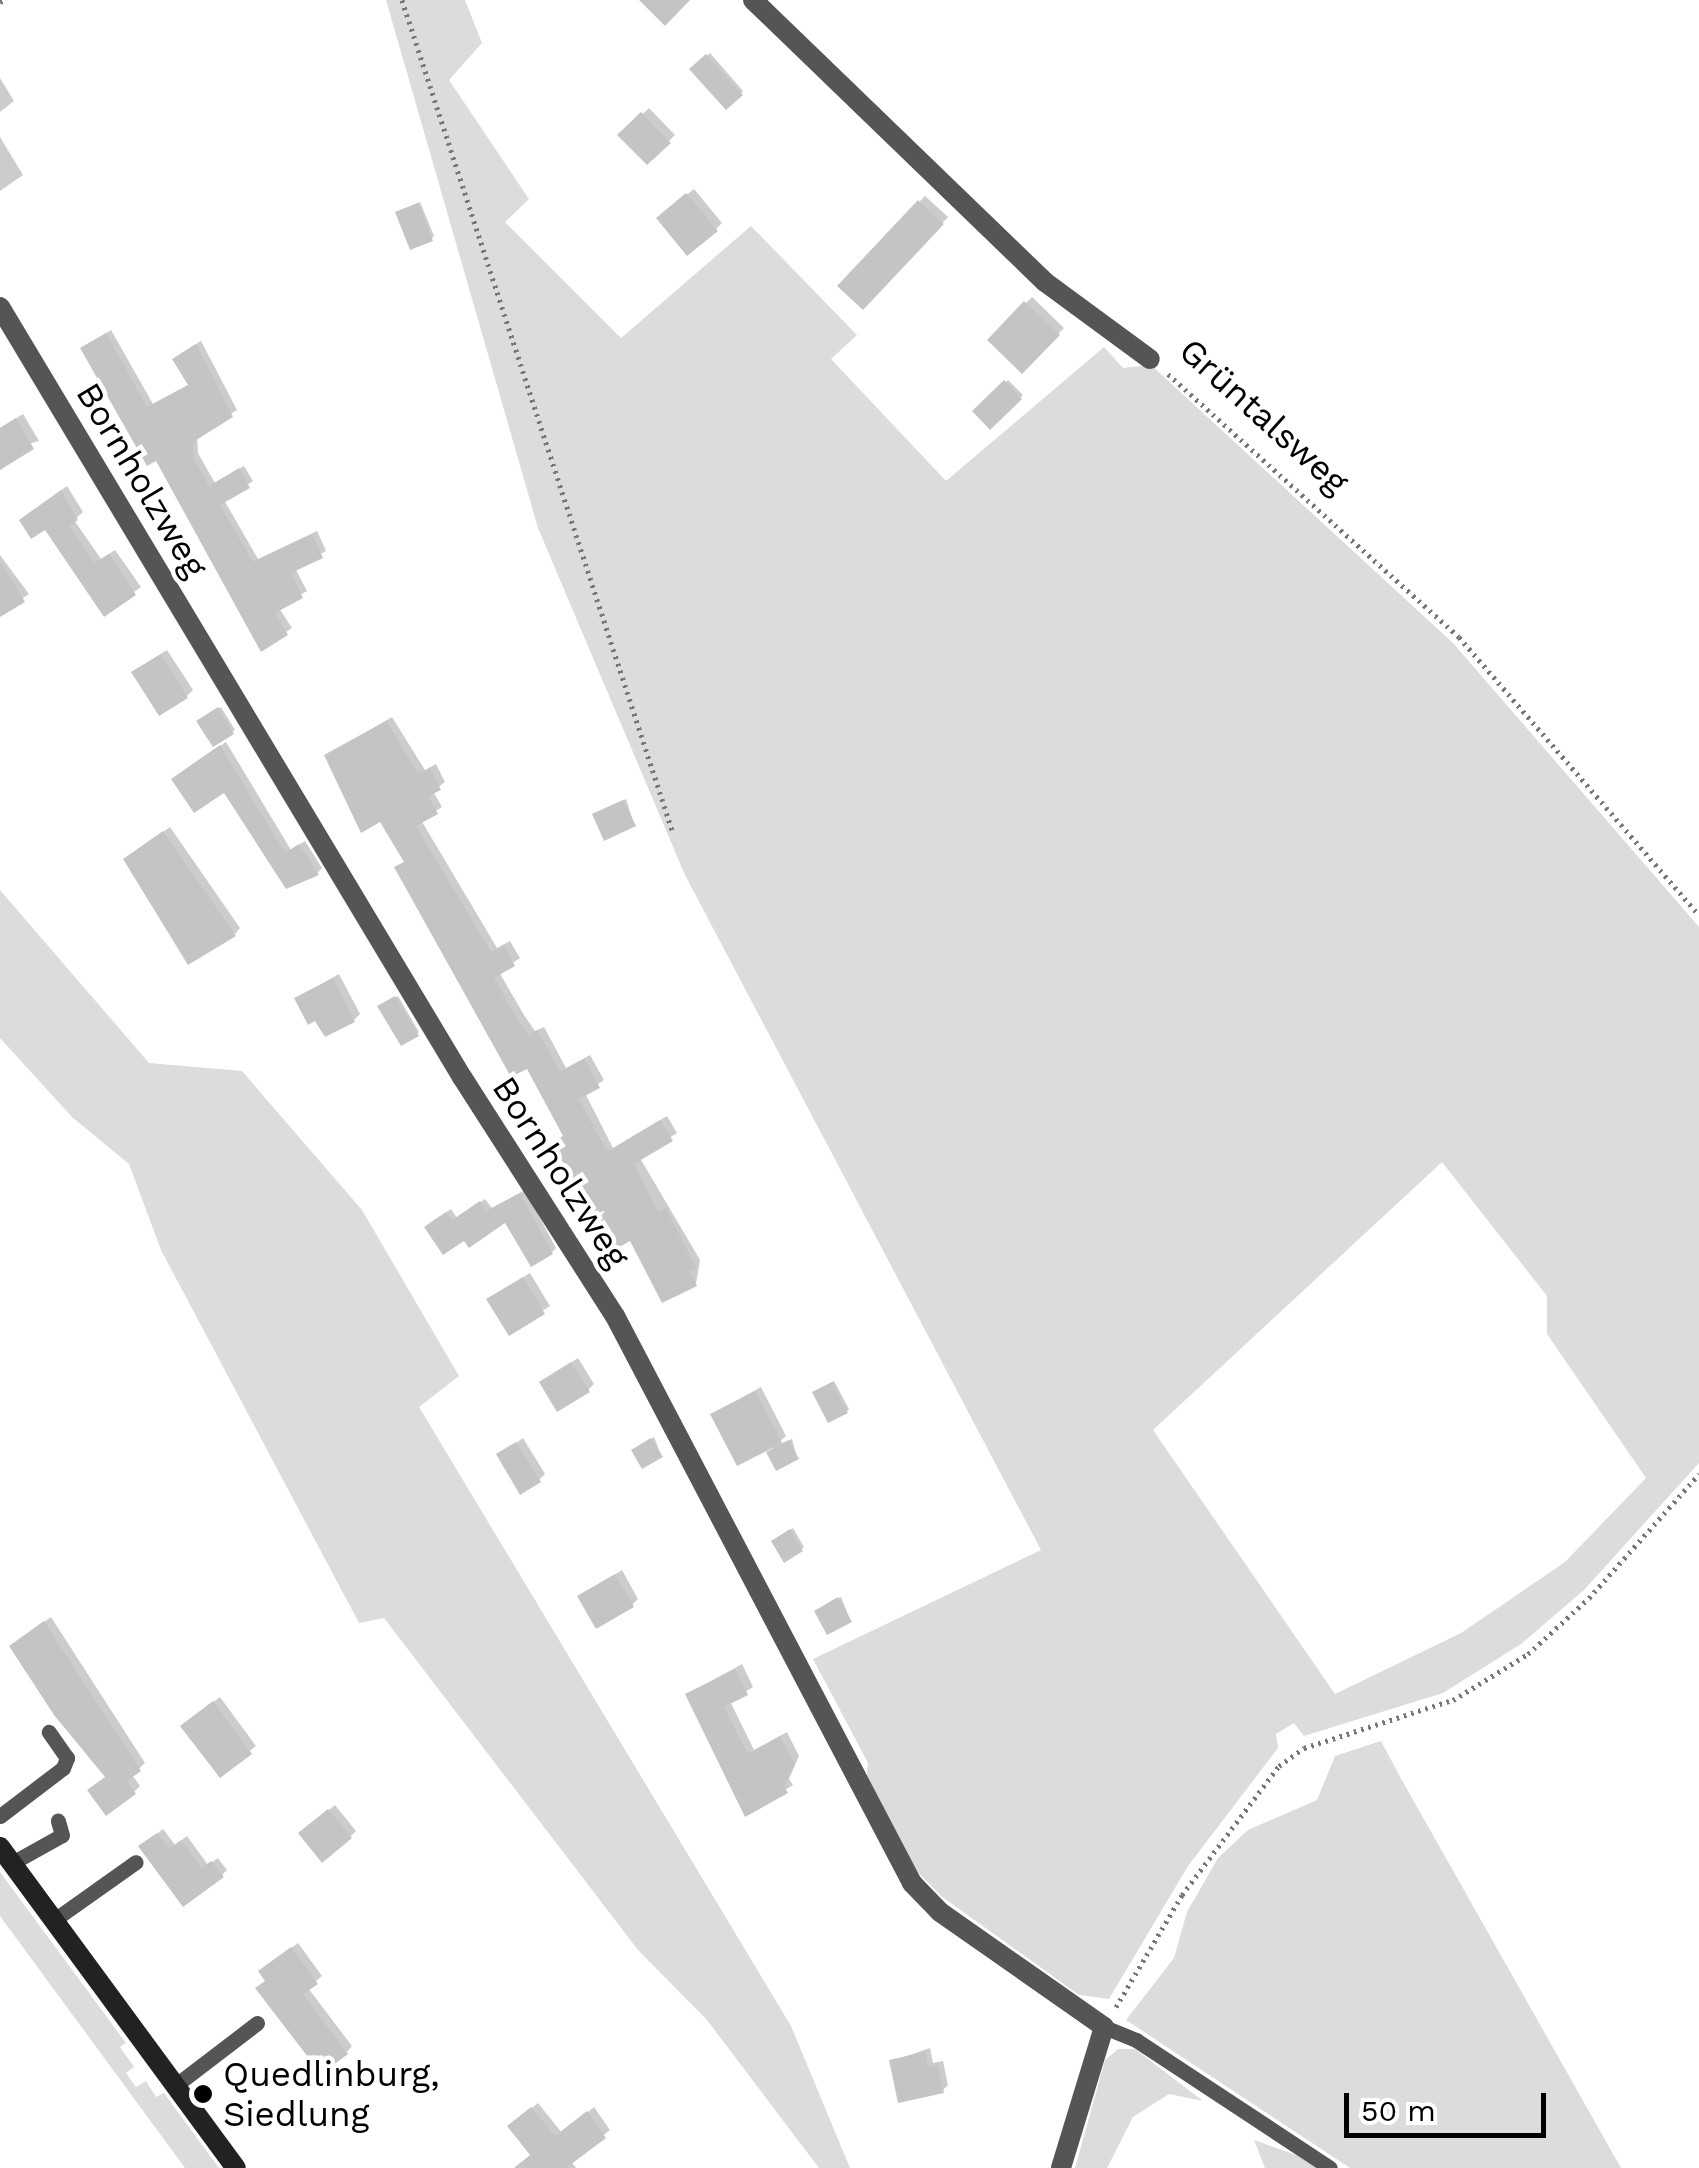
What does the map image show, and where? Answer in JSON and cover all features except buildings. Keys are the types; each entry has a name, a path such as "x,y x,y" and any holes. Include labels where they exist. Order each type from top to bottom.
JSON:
{"main road":[{"path":"6,1855 236,2168"}],"street":[{"name":"Grüntalsweg","path":"753,0 1044,282 1150,359"},
{"name":"Bornholzweg","path":"0,307 462,1077 615,1316 912,1883 940,1912 1104,2027"},
{"path":"1062,2168 1104,2027"}],"lane":[{"path":"0,1816 63,1768 66,1758 49,1732"},
{"path":"6,1855 62,1835 58,1821"},
{"path":"54,1920 136,1862"},
{"path":"176,2085 257,2023"},
{"path":"1104,2027 1136,2040 1330,2168"}],"path":[{"path":"402,0 672,830"},
{"name":"Grüntalsweg","path":"1150,359 1459,638 1699,915"},
{"path":"1104,2027 1182,1895 1280,1766 1304,1748 1454,1700 1528,1654 1589,1598 1699,1474"}],"shaded area":[{"path":"386,0 465,0 482,43 449,80 529,199 505,222 621,338 751,226 857,335 831,359 946,481 1104,347 1123,368 1151,365 1453,643 1699,927 1699,1463 1584,1590 1521,1644 1443,1693 1304,1736 1294,1723 1276,1734 1278,1748 1188,1866 1109,1999 1079,1995 941,1896 911,1865 866,1783 868,1763 813,1659 1041,1550 685,875 538,528","holes":["1442,1162 1547,1296 1547,1334 1646,1478 1565,1562 1461,1633 1335,1694 1153,1430"]},
{"path":"0,890 149,1063 242,1071 362,1210 459,1376 419,1407 791,2026 850,2168 819,2168 707,2020 638,1950 384,1618 359,1623 161,1250 129,1164 72,1117 0,1038"},
{"path":"1381,1741 1621,2168 1350,2168 1126,2020 1174,1958 1187,1912 1218,1858 1248,1830 1317,1800 1335,1756"},
{"path":"0,1872 126,2043 120,2047 134,2067 126,2073 136,2087 146,2081 156,2097 164,2093 219,2168 185,2168 0,1916"},
{"path":"1118,2049 1135,2049 1203,2101 1169,2094 1133,2117 1107,2168 1075,2168 1105,2060"},
{"path":"1254,2140 1296,2155 1316,2168 1265,2168"}],"place":[{"name":"Quedlinburg, Siedlung","path":"203,2094"}]}
